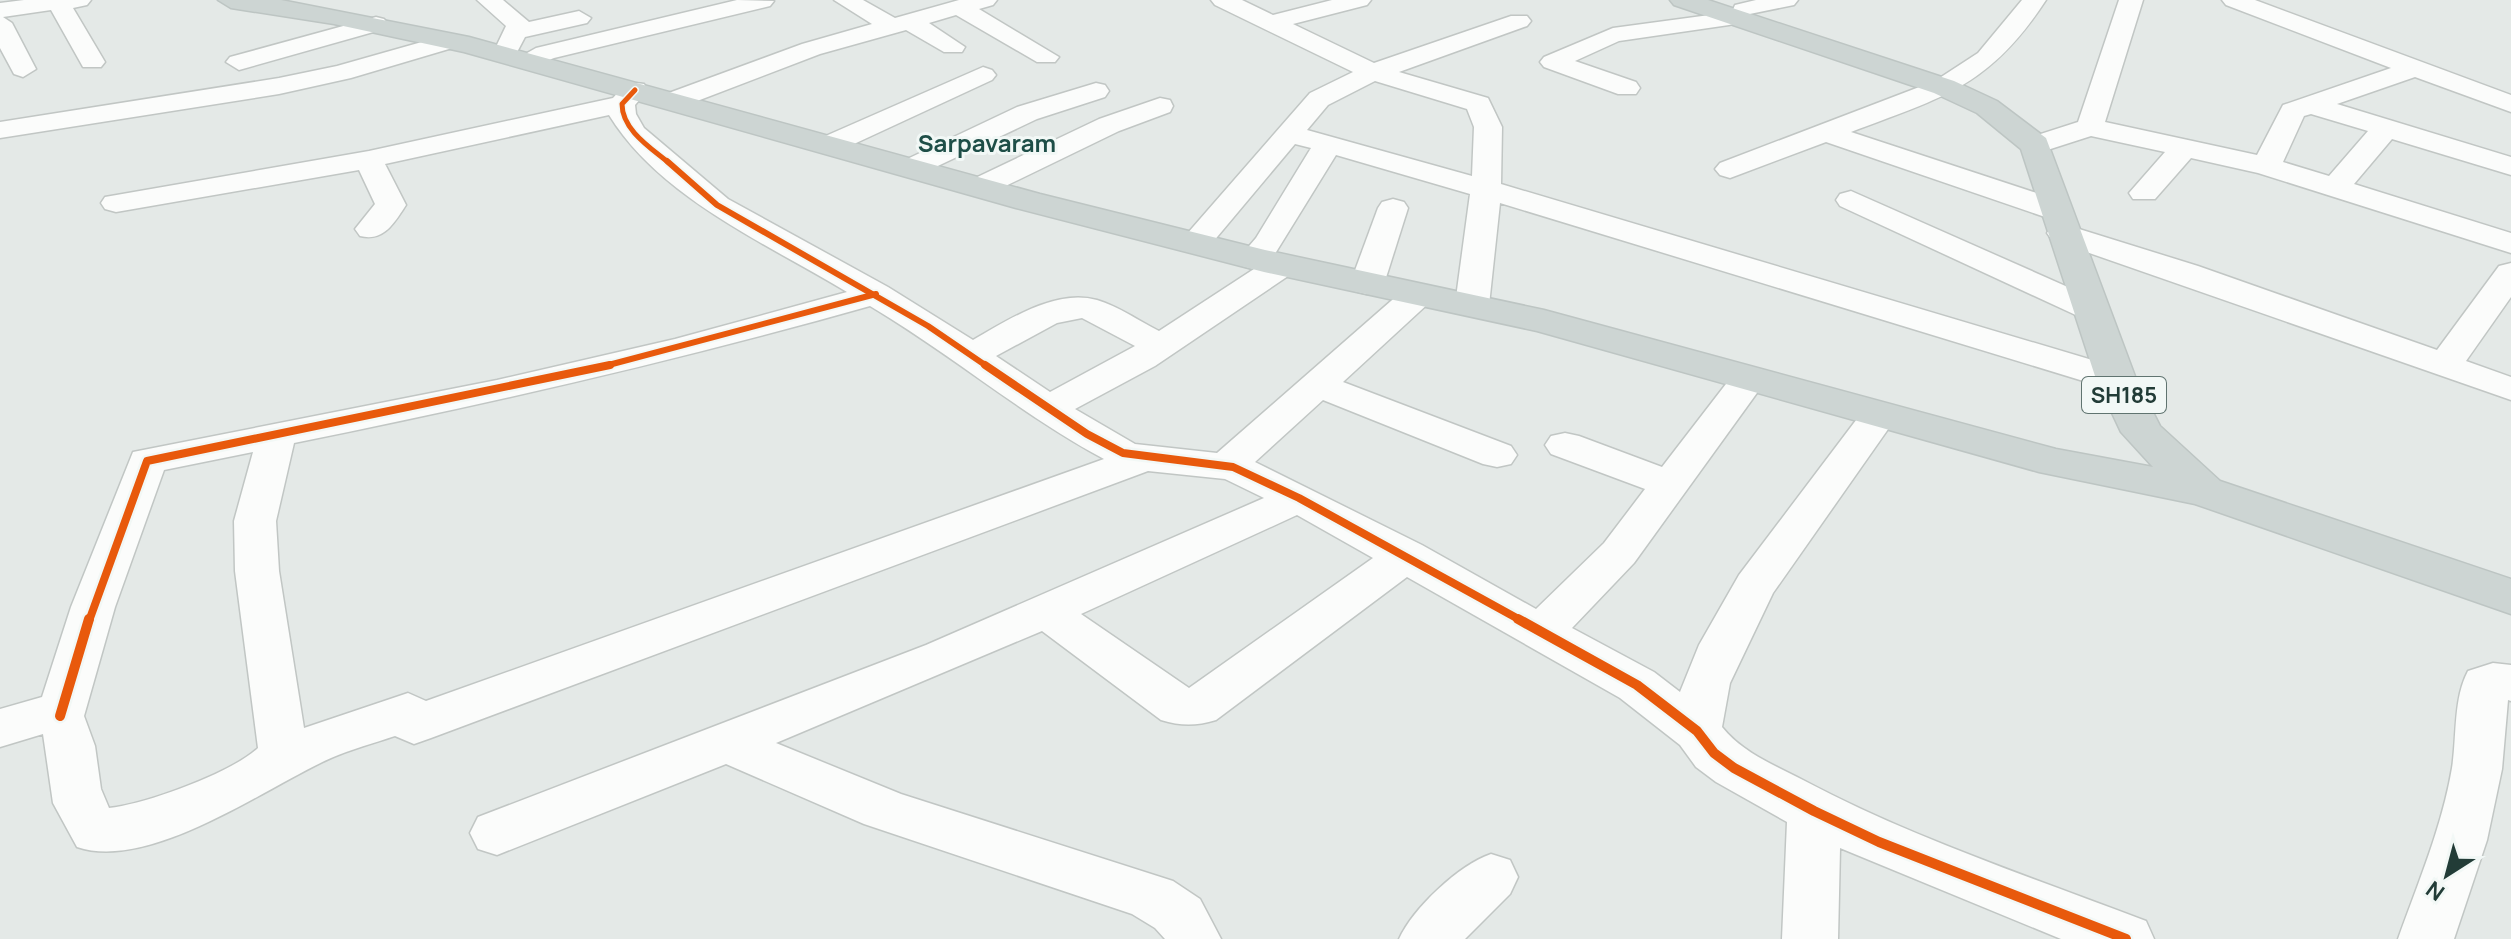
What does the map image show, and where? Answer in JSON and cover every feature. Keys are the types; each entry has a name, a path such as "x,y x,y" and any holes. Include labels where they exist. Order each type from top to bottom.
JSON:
{"main road":[{"path":"231,0 334,16 381,14 450,41 515,49 644,98 831,144 980,187 1268,262 1472,305 2054,462 2204,491"},
{"path":"1683,0 1730,9 1871,63 1944,87 1987,107 2035,145"},
{"name":"SH185","path":"2035,145 2116,379 2142,432 2204,491 2511,597"}],"street":[{"path":"489,0 519,25 515,49"},
{"path":"846,0 953,47"},
{"path":"1223,0 1373,72 1478,104 1488,127 1486,189 1472,305"},
{"path":"1271,23 1359,0"},
{"path":"1627,88 1555,65 1554,60 1636,30 1786,0"},
{"path":"1730,169 1944,87 1987,58 2016,27 2034,0"},
{"path":"2090,127 2131,0"},
{"path":"2234,0 2511,104"},
{"path":"23,69 1,23 69,1 92,62"},
{"path":"515,49 545,53 762,1"},
{"path":"116,203 368,159 644,98 971,3 1046,57"},
{"path":"515,49 599,13"},
{"path":"239,62 381,14"},
{"path":"1196,242 1319,99 1373,72 1509,25 1562,56"},
{"path":"0,130 279,86 342,73 450,41"},
{"path":"2266,166 2293,111 2415,68"},
{"path":"831,144 983,75"},
{"path":"913,167 1027,113 1096,91"},
{"path":"644,98 622,114 634,133 707,198 876,294 1047,409 1123,453 1226,466 1299,498 1407,555 1637,685 1697,731 1714,753 1734,768 1814,811 1879,842 2126,939"},
{"path":"2311,105 2511,166"},
{"path":"980,187 1109,125 1160,106"},
{"path":"2035,145 2090,127 2266,166 2511,243"},
{"path":"2335,188 2386,128"},
{"path":"1288,133 1486,189 2116,379"},
{"path":"1826,133 2511,389"},
{"path":"1047,409 1161,346 1268,262 1269,243 1328,144"},
{"path":"2144,193 2185,148"},
{"path":"368,159 391,205 371,229"},
{"path":"1851,200 2092,310"},
{"path":"1367,284 1393,208"},
{"path":"2445,365 2511,273"},
{"path":"876,294 818,313 682,348 276,437 147,461 93,607 60,716 68,731 77,808 96,831 111,833 139,825 314,744 411,719 1145,458"},
{"path":"1226,466 1419,294"},
{"path":"970,356 1054,313 1078,305 1161,346"},
{"path":"1542,631 1619,553 1749,379"},
{"path":"1318,385 1497,455"},
{"path":"1697,731 1706,683 1722,645 1755,586 1879,415"},
{"path":"274,765 283,750 257,571 255,521 276,437"},
{"path":"1565,445 1672,485"},
{"path":"497,833 731,744 1047,612 1299,498"},
{"path":"1047,612 1178,707 1189,710 1199,707 1407,555"},
{"path":"2426,939 2460,840 2477,769 2485,684 2493,681 2511,683"},
{"path":"0,728 46,714 60,716"},
{"path":"731,744 787,772 855,799 1158,899 1171,905 1188,924 1193,939"},
{"path":"1810,939 1814,811"},
{"path":"1427,939 1491,877"}],"cycle path":[{"path":"635,90 622,104 622,114 634,133 717,205 785,241 928,326 1087,434 1123,453 1145,458 1233,467 1299,498 1637,685 1697,731 1714,753 1734,768 1814,811 1879,842 2126,939"},
{"path":"60,716 93,607 147,461 497,391 682,348 876,294"}],"district":[{"name":"Sarpavaram","path":"987,144"}]}
